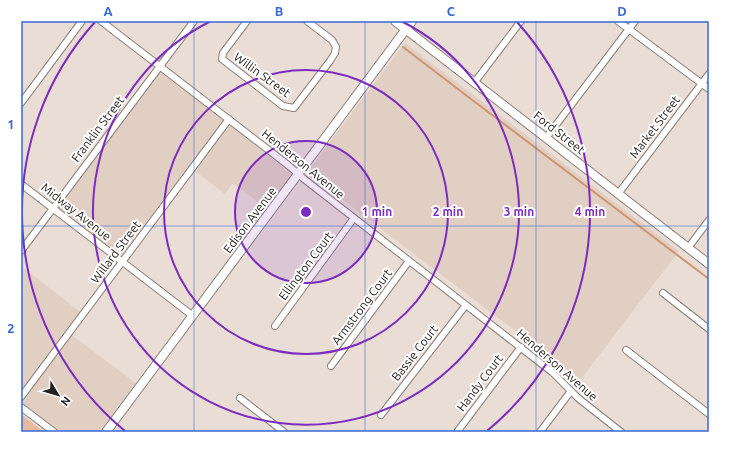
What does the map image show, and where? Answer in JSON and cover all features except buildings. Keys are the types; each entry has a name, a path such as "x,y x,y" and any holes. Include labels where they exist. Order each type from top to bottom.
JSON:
{"street":[{"path":"21,103 82,21"},
{"name":"Henderson Avenue","path":"100,21 299,173 304,179 521,347 621,432"},
{"name":"Franklin Street","path":"21,251 194,21"},
{"name":"Willin Street","path":"247,21 223,53 222,59 283,106 294,108 335,53 336,46 332,40 308,21"},
{"name":"Ford Street","path":"395,21 709,264"},
{"name":"Edison Avenue","path":"106,432 412,21"},
{"path":"474,83 521,21"},
{"path":"618,21 709,89"},
{"path":"546,138 635,21"},
{"name":"Market Street","path":"618,194 709,74"},
{"name":"Willard Street","path":"21,397 229,119"},
{"name":"Midway Avenue","path":"21,184 193,316"},
{"name":"Ellington Court","path":"275,326 354,218"},
{"path":"688,248 709,220"},
{"name":"Armstrong Court","path":"331,366 409,261"},
{"path":"663,293 709,329"},
{"name":"Bassie Court","path":"381,415 466,305"},
{"name":"Handy Court","path":"457,432 521,347"},
{"path":"626,350 709,414"},
{"path":"540,432 571,391"},
{"path":"240,398 284,432"},
{"path":"21,407 54,432"}],"shaded area":[{"path":"405,43 679,251 580,380 310,175 308,171"},
{"path":"159,68 294,174 268,210 233,183 225,194 191,168 121,263 52,211"},
{"path":"21,266 83,314 69,333 137,384 102,432 48,432 21,411"},
{"path":"21,414 44,432 21,432"}],"waterway":[{"path":"403,47 709,279"}]}
